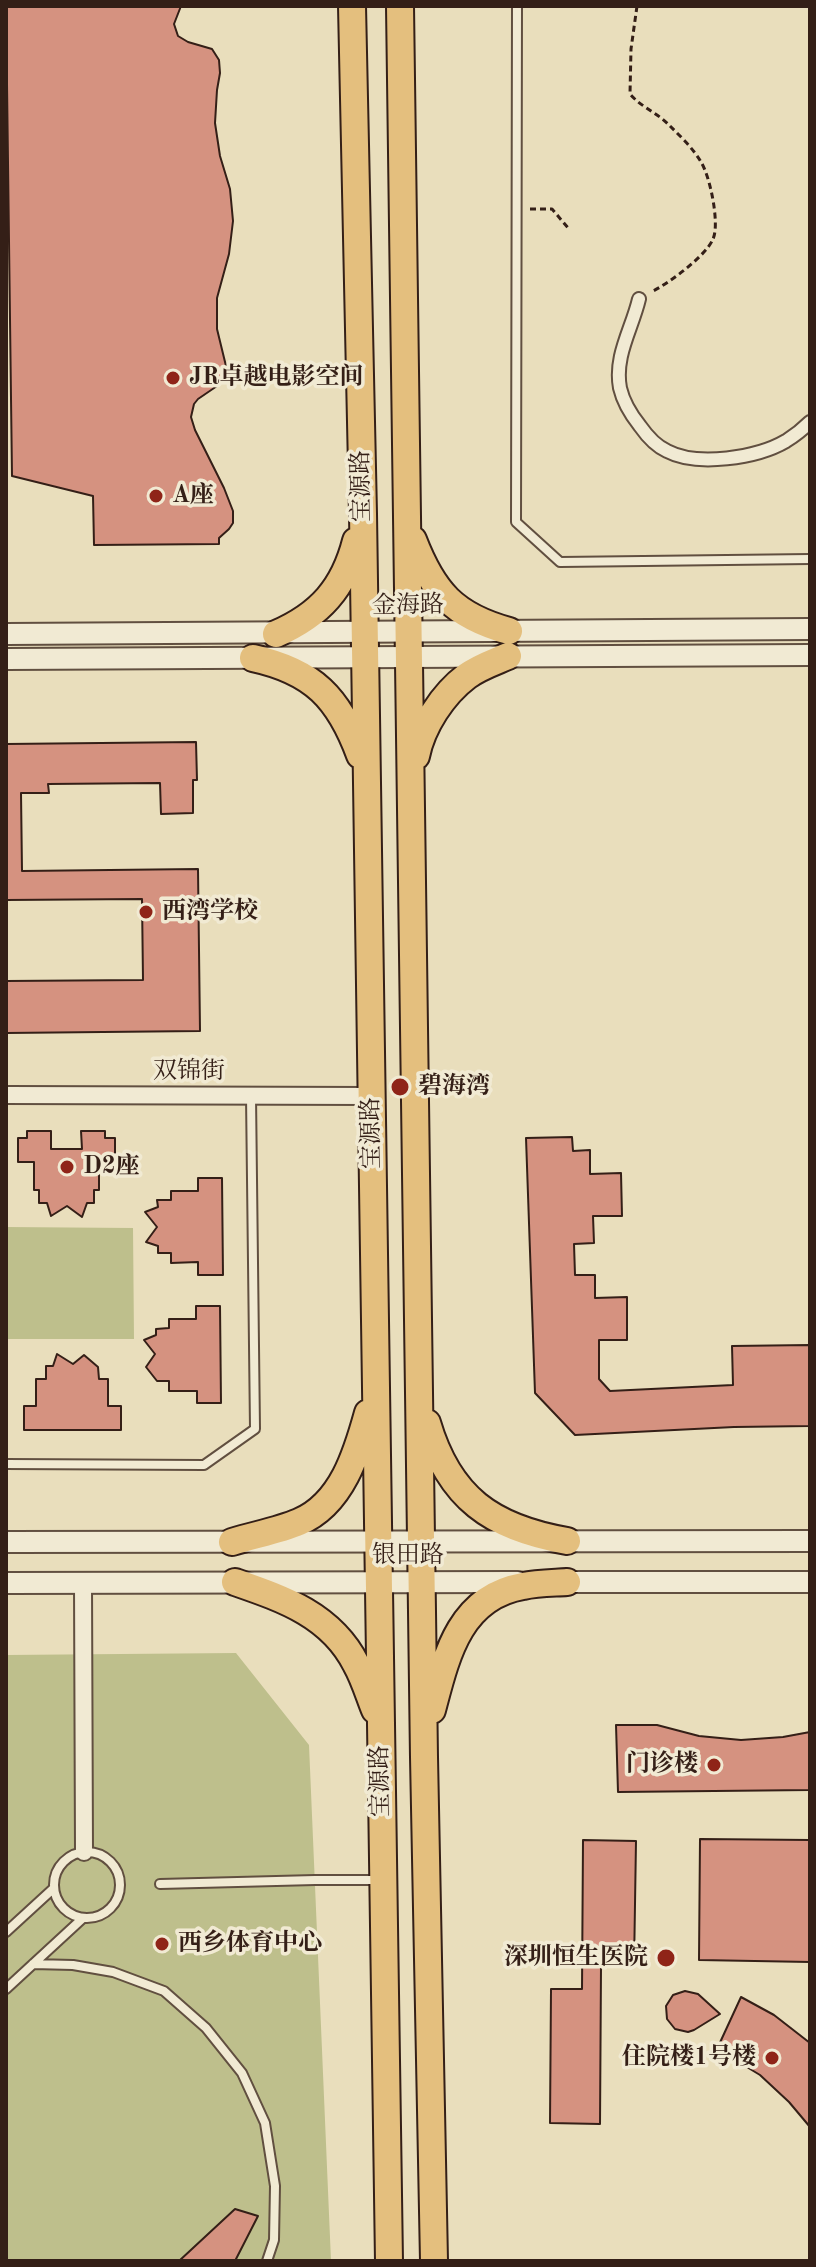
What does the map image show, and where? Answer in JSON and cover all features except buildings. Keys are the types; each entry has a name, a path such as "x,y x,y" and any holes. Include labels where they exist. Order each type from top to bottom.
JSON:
{"main road":[{"name":"宝源路","path":"352,6 363,514 389,2261"},
{"name":"宝源路","path":"400,6 407,645 434,2261"},
{"path":"406,494 413,539 424,568 439,590 454,605 508,643 466,676 437,709 418,746 410,783"},
{"path":"276,634 307,619 335,590 352,557 363,514"},
{"path":"253,658 281,664 322,691 347,725 366,772"},
{"path":"232,1542 302,1521 322,1506 351,1466 375,1386"},
{"path":"419,1397 434,1448 449,1476 467,1497 486,1513 507,1524 533,1535 567,1541"},
{"path":"235,1582 291,1603 327,1625 357,1664 381,1725"},
{"path":"424,1757 430,1714 447,1655 472,1611 494,1596 521,1586 567,1582"}],"street":[{"path":"639,299 619,359 620,389 633,418 663,450 680,457 709,459 752,455 785,442 810,422"},
{"name":"金海路","path":"6,659 253,658 363,645 508,643 810,629"},
{"name":"金海路","path":"6,634 276,634 363,645"},
{"name":"金海路","path":"508,643 810,655"},
{"name":"双锦街","path":"6,1095 371,1096"},
{"name":"银田路","path":"6,1542 810,1541"},
{"name":"银田路","path":"6,1583 810,1582"},
{"path":"83,1583 84,1852"}],"lane":[{"path":"517,6 516,522 560,562 810,559"},
{"path":"6,1464 204,1465 255,1429 251,1096"},
{"path":"84,1852 104,1856 112,1863 120,1883 118,1895 105,1913 83,1918 63,1907 56,1898 54,1888 58,1867 74,1854 84,1852"},
{"path":"160,1884 382,1880"},
{"path":"6,1932 54,1888"},
{"path":"6,1989 83,1918"},
{"path":"33,1964 73,1965 113,1972 164,1991 206,2028 242,2073 265,2123 275,2186 274,2240 267,2261"}],"path":[{"path":"637,6 631,49 630,94 638,104 666,121 701,162 709,182 715,236 708,247 669,283 639,299"},
{"path":"517,210 552,209 569,229"}],"green space":[{"path":"6,1227 133,1228 134,1339 6,1339"},
{"name":"西乡体育中心","path":"236,1653 309,1745 331,2261 6,2261 6,1655"}],"place":[{"name":"JR卓越电影空间","path":"173,378"},
{"name":"A座","path":"156,496"},
{"name":"西湾学校","path":"146,912"},
{"name":"碧海湾","path":"400,1087"},
{"name":"D2座","path":"67,1167"},
{"name":"门诊楼","path":"714,1765"},
{"name":"西乡体育中心","path":"162,1944"},
{"name":"深圳恒生医院","path":"666,1958"},
{"name":"住院楼1号楼","path":"772,2058"}]}
